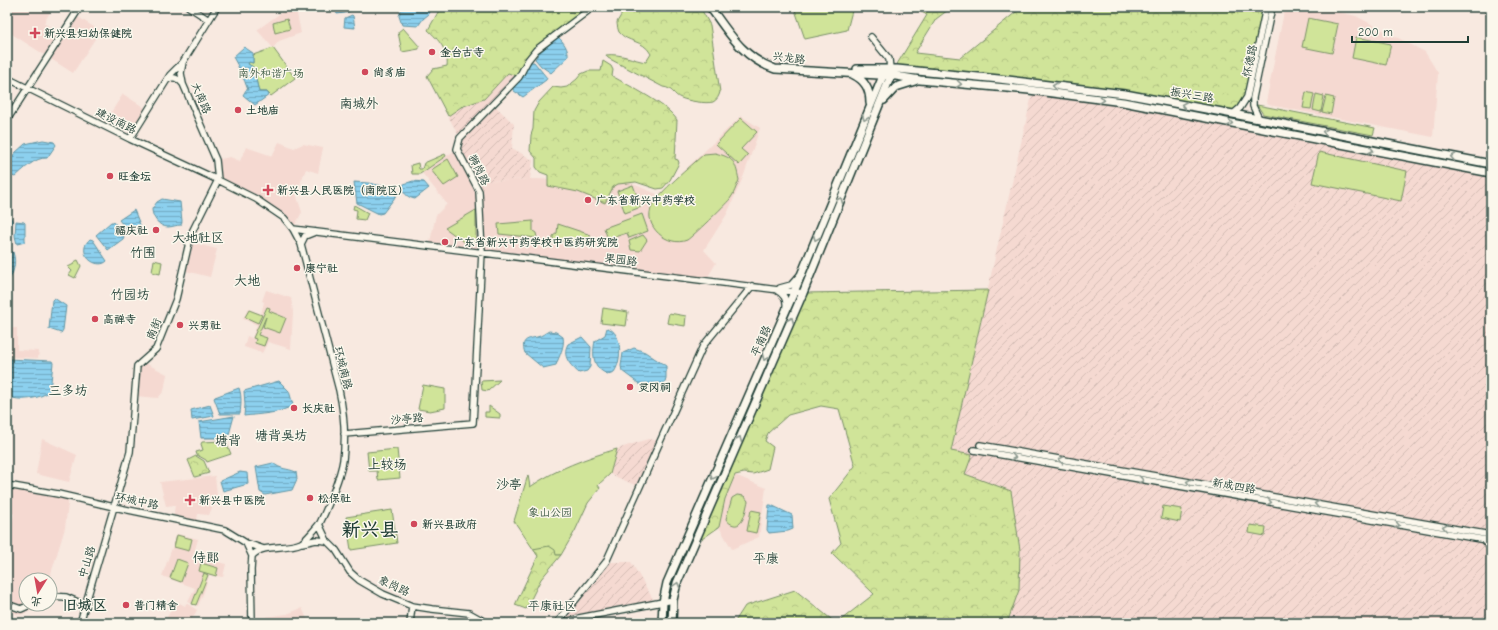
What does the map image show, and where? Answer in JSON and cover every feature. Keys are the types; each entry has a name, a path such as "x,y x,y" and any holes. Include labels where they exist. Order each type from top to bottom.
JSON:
{"main road":[{"name":"兴龙路","path":"710,7 736,42 753,59 764,66 787,71 850,73 889,72"},
{"name":"兴龙路","path":"716,7 751,52 758,58 773,64 794,67 889,72"},
{"name":"振兴三路","path":"889,72 920,80 1029,90 1123,102 1491,172"},
{"name":"振兴三路","path":"889,72 999,79 1110,92 1207,109 1491,164"},
{"name":"平南路","path":"662,623 663,602 667,583 785,314 870,105 889,72"},
{"name":"平南路","path":"672,623 673,600 677,583 803,293 878,108 889,72"},
{"path":"850,73 859,77 867,86 870,97 870,105 878,108 896,87 910,81 920,80"},
{"path":"1205,118 1207,109"}],"street":[{"path":"7,120 80,7"},
{"path":"189,7 209,20"},
{"path":"130,139 167,80 183,62 217,7"},
{"name":"狮岗路","path":"473,423 482,252 479,191 458,149 460,138 519,77 528,60 536,50 593,7"},
{"name":"怀德路","path":"1232,114 1240,108 1247,97 1266,7"},
{"name":"怀德路","path":"1259,119 1253,106 1252,98 1272,7"},
{"path":"871,37 889,59 889,72"},
{"name":"大南路","path":"183,62 181,73 183,84 216,160 218,180"},
{"name":"建设南路","path":"7,78 130,139 218,180"},
{"path":"167,80 177,78 183,84"},
{"path":"206,174 209,175 214,172 216,160"},
{"path":"216,160 222,178 229,186"},
{"name":"环城南路","path":"218,180 256,199 284,218 293,229 301,244 343,408 343,461 334,489 319,524 302,542 282,548 259,550 252,556"},
{"name":"南街","path":"114,507 130,452 137,366 156,349 176,299 191,234 218,180"},
{"name":"果园路","path":"293,229 803,293"},
{"path":"301,244 306,236 315,232"},
{"path":"772,289 790,285 803,271"},
{"path":"557,623 606,562 703,346 752,286"},
{"path":"772,289 779,291 786,299 785,314"},
{"name":"沙亭路","path":"344,434 473,423"},
{"name":"新成四路","path":"980,445 1484,534 1491,533"},
{"name":"新成四路","path":"974,450 1491,541"},
{"name":"环城中路","path":"7,485 58,494 225,530 246,543 264,549"},
{"name":"中山路","path":"80,623 114,507"},
{"name":"象岗路","path":"319,524 327,541 336,550 350,572 359,580 383,594 412,606 469,613 487,623"},
{"path":"302,542 316,540 327,541"},
{"path":"1483,540 1491,548"},
{"path":"246,543 252,556 252,623"},
{"path":"58,597 66,598 85,605"},
{"path":"562,623 579,618 673,600"},
{"path":"7,604 18,608"},
{"path":"410,623 412,606"}],"shaded area":[{"path":"7,7 53,7 44,23 62,35 75,15 100,31 73,73 7,31"},
{"path":"1285,7 1316,7 1356,16 1425,52 1438,73 1433,137 1269,105 1266,102"},
{"path":"296,9 301,33 279,41 273,48 257,30 282,12"},
{"path":"508,73 519,77 493,104 514,124 512,148 533,160 530,179 488,181 479,191 457,149 460,138 448,116 461,107 484,99"},
{"path":"1036,83 1117,94 1491,165 1491,623 920,623 951,451 1031,99"},
{"path":"123,94 148,110 134,133 108,117"},
{"name":"广东省新兴中药学校","path":"741,116 760,128 744,175 727,214 704,250 716,263 706,280 429,246 436,215 447,204 422,173 457,149 479,191 488,181 530,179 626,181 659,195"},
{"name":"新兴县人民医院（南院区）","path":"279,142 294,148 303,144 323,148 318,173 306,169 296,194 302,212 293,229 284,218 218,180 216,160 230,157 240,161 246,147 272,156"},
{"path":"193,243 217,249 210,277 186,271"},
{"path":"266,290 291,298 293,312 291,349 268,342 262,353 244,347 247,336 252,338 257,325 243,319 248,309 261,314 264,302 262,301"},
{"path":"7,328 17,328 17,350 39,351 38,358 7,357"},
{"path":"143,362 167,374 164,391 158,398 135,396 137,366"},
{"path":"42,439 77,455 69,482 36,474"},
{"path":"648,439 659,441 639,487 610,474 617,449"},
{"path":"735,475 766,488 759,537 732,549 719,527 725,499"},
{"name":"新兴县中医院","path":"215,476 217,495 209,515 198,514 196,524 173,519 175,505 166,506 160,482"},
{"path":"7,485 69,496 65,528 51,572 18,572 18,612 28,612 21,615 7,611 7,543 14,514 7,512"},
{"path":"177,534 198,539 193,556 226,564 223,577 209,575 198,606 188,602 195,588 162,576"},
{"path":"606,562 631,562 656,604 559,621"},
{"path":"176,601 185,606 186,603 197,610 190,623 164,623"},
{"path":"302,608 309,623 265,623 265,617 287,614"}],"green space":[{"path":"441,7 593,7 536,50 519,77 508,73 484,99 461,107 448,116 427,76 433,69 447,66 445,50 439,41 428,30"},
{"path":"626,7 700,7 710,25 720,92 716,100 710,103 681,98 671,90 608,58 606,55 616,55 646,62 651,54 644,46 626,38 619,32 617,22"},
{"path":"794,7 853,7 847,30 805,39"},
{"path":"913,7 952,7 936,19 915,53 960,58 1022,7 1266,7 1247,97 1237,111 1117,94 894,69 927,15"},
{"path":"1308,18 1338,24 1332,53 1302,47"},
{"path":"287,19 290,29 275,33 273,23"},
{"path":"403,28 419,46 419,49 402,52 398,32"},
{"path":"1356,37 1391,44 1386,65 1352,58"},
{"name":"南外和谐广场","path":"273,48 295,78 271,96 267,92 259,92 253,67 248,64 249,62 253,63 253,55"},
{"path":"603,61 611,66 613,70 612,76 657,102 677,120 675,159 678,160 679,163 670,180 663,188 657,189 636,182 618,184 613,187 605,203 578,192 548,186 548,175 540,172 536,167 536,158 530,151 534,111 539,102 553,87 567,87 581,74 588,71 601,71"},
{"path":"1306,92 1314,94 1311,109 1303,108"},
{"path":"1316,94 1324,96 1321,112 1313,110"},
{"path":"1326,96 1334,98 1331,114 1322,112"},
{"path":"1257,105 1375,128 1373,135 1263,114"},
{"path":"741,118 757,132 741,149 748,155 739,165 716,144"},
{"path":"1319,152 1407,171 1401,201 1312,183"},
{"path":"715,153 730,159 735,164 739,180 733,195 716,214 687,240 680,242 665,238 654,228 651,221 650,214 652,206 668,187 704,154"},
{"path":"445,154 446,156 420,174 412,174 411,165 418,163 419,169 422,169 424,163"},
{"path":"448,159 458,177 444,186 431,170"},
{"path":"633,185 641,207 625,213 617,191"},
{"path":"354,205 368,213 365,220 356,219 357,210 353,209"},
{"path":"476,210 476,241 467,244 445,228"},
{"path":"642,214 648,231 629,238 627,233 608,239 604,228"},
{"path":"533,221 533,231 536,233 537,238 499,234 498,224"},
{"path":"558,224 591,235 588,244 553,240 553,236 557,233"},
{"path":"643,235 647,240 640,251 631,250 629,241"},
{"path":"78,260 81,266 75,278 69,275 72,271 68,267"},
{"path":"154,260 162,262 160,274 152,272"},
{"path":"988,290 951,451 972,455 965,474 1011,491 1020,550 1019,590 1007,623 837,623 874,594 832,553 841,543 829,499 855,466 839,409 821,406 788,415 768,433 765,441 773,447 768,469 753,474 744,473 735,475 725,499 719,527 702,539 691,528 794,292"},
{"path":"267,307 270,308 269,311 286,318 280,333 263,327 266,317 258,335 267,338 264,346 255,343 256,339 253,338"},
{"path":"603,308 628,312 626,326 601,323"},
{"path":"249,310 262,315 258,323 245,317"},
{"path":"669,313 686,316 685,326 667,323"},
{"path":"500,380 488,391 482,390 481,381"},
{"path":"423,385 445,389 445,408 430,411 418,409"},
{"path":"489,406 500,414 500,418 485,417 485,412 489,412"},
{"path":"202,442 226,442 231,454 207,462 197,455 196,452 203,450 201,444"},
{"path":"397,449 400,478 378,480 377,471 369,471 367,452"},
{"name":"象山公园","path":"617,449 610,474 598,485 600,488 588,503 575,531 561,555 538,556 514,521 528,475 530,487 550,475 572,465"},
{"path":"196,456 204,461 209,473 195,477 188,460"},
{"path":"737,495 744,496 748,501 742,520 737,525 734,525 729,523 726,519 732,498"},
{"path":"1163,506 1182,509 1180,522 1161,518"},
{"path":"392,510 397,543 351,550 346,517"},
{"path":"751,510 761,512 756,533 747,531"},
{"path":"1250,525 1266,527 1265,536 1249,533"},
{"path":"177,535 192,539 189,551 174,547"},
{"path":"549,546 555,550 556,555 561,555 541,579 526,609 515,605 538,556 533,549"},
{"path":"177,559 188,563 181,582 170,578"},
{"path":"201,563 218,568 216,576 199,571"},
{"path":"204,573 208,575 196,605 192,604"},
{"path":"795,590 836,623 734,623 745,606"}],"water":[{"path":"330,7 351,7 352,10 337,14 335,9"},
{"path":"426,7 429,14 418,26 402,25 399,16 401,10 407,8"},
{"path":"352,15 355,28 344,27 345,18"},
{"path":"558,37 568,51 568,57 551,73 541,66 535,59 539,53"},
{"path":"244,47 253,53 253,63 249,62 248,64 253,67 259,92 267,92 269,95 255,105 243,95 246,90 248,90 233,57"},
{"path":"531,62 534,62 547,78 523,97 514,91 512,87"},
{"path":"43,140 54,142 56,145 47,158 34,162 15,177 7,174 7,163 15,153 25,144"},
{"path":"413,181 424,182 429,188 415,199 407,196 402,189 404,184"},
{"path":"354,182 393,188 396,196 383,213 379,214 357,203"},
{"path":"162,199 180,202 181,225 165,227 157,221 153,215 152,209 157,202"},
{"path":"134,210 141,227 128,231 119,220"},
{"path":"7,215 9,215 12,220 10,242 7,244"},
{"path":"16,221 25,223 25,242 17,244 15,236"},
{"path":"111,222 114,222 124,237 108,250 96,235"},
{"path":"90,239 93,240 107,261 100,264 92,262 89,259 86,255 85,247"},
{"path":"7,250 13,252 15,261 13,273 7,284"},
{"path":"54,298 66,306 63,330 61,333 49,329 52,300"},
{"path":"607,328 616,335 620,347 617,367 614,372 608,374 599,369 594,356 595,341 605,335"},
{"path":"549,331 556,332 563,337 563,344 556,365 543,368 525,353 524,342"},
{"path":"582,337 591,347 590,367 587,371 579,373 570,364 566,357 566,348 568,344"},
{"path":"634,348 645,352 666,366 666,378 664,385 650,387 642,386 622,371 621,366 623,353"},
{"path":"7,359 52,361 50,391 41,396 29,399 17,399 7,396"},
{"path":"279,381 289,391 293,405 276,412 244,416 244,391"},
{"path":"239,388 241,397 240,414 220,414 214,398"},
{"path":"210,405 214,416 192,420 191,410"},
{"path":"234,416 228,438 201,438 199,422"},
{"path":"273,463 281,468 296,472 297,479 292,490 265,495 260,492 256,467"},
{"path":"240,472 247,473 248,484 223,491 220,481"},
{"path":"769,505 792,515 793,529 769,533 767,530"}],"place":[{"name":"新兴县妇幼保健院","path":"35,33"},
{"name":"金台古寺","path":"432,52"},
{"name":"尚豸庙","path":"365,72"},
{"name":"土地庙","path":"238,110"},
{"name":"旺金坛","path":"110,176"},
{"name":"新兴县人民医院（南院区）","path":"268,190"},
{"name":"广东省新兴中药学校","path":"588,200"},
{"name":"福庆社","path":"156,230"},
{"name":"广东省新兴中药学校中医药研究院","path":"445,242"},
{"name":"康宁社","path":"297,268"},
{"name":"高禅寺","path":"95,319"},
{"name":"兴男社","path":"180,325"},
{"name":"灵冈祠","path":"630,387"},
{"name":"长庆社","path":"294,408"},
{"name":"松保社","path":"310,498"},
{"name":"新兴县中医院","path":"190,500"},
{"name":"新兴县政府","path":"414,524"},
{"name":"普门精舍","path":"126,605"}],"district":[{"name":"南城外","path":"359,103"},
{"name":"大地社区","path":"198,237"},
{"name":"竹围","path":"143,252"},
{"name":"大地","path":"247,280"},
{"name":"竹园坊","path":"130,294"},
{"name":"三多坊","path":"68,390"},
{"name":"塘背吴坊","path":"281,435"},
{"name":"塘背","path":"228,440"},
{"name":"上较场","path":"387,464"},
{"name":"沙亭","path":"509,484"},
{"name":"新兴县","path":"370,530"},
{"name":"侍郎","path":"206,557"},
{"name":"平康","path":"766,558"},
{"name":"旧城区","path":"85,605"},
{"name":"平康社区","path":"552,606"}]}
